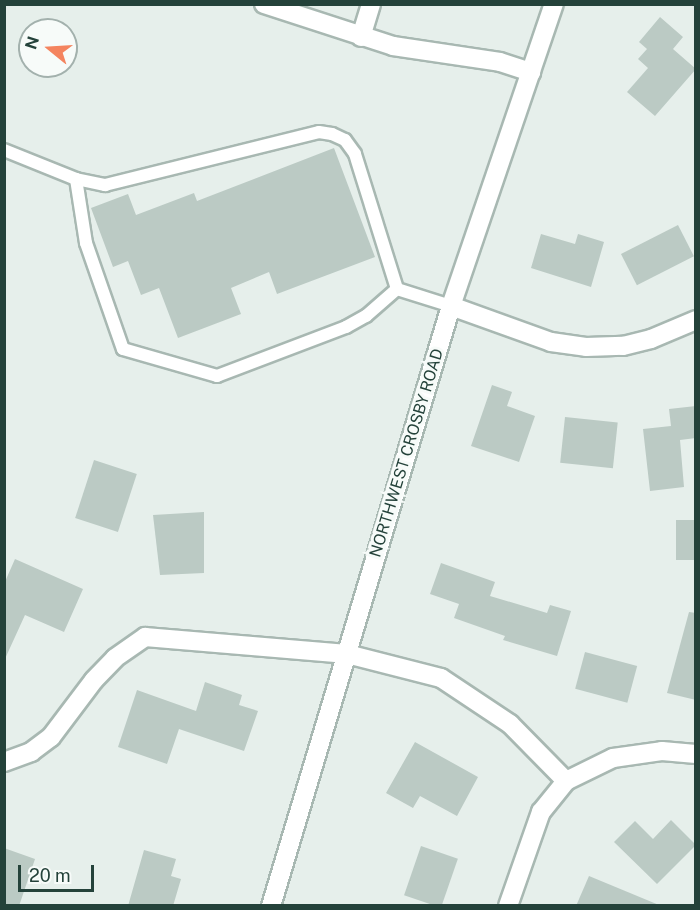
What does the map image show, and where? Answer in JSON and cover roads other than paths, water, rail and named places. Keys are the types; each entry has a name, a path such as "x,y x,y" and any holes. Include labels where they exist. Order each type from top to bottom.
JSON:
{"street":[{"path":"264,4 393,46 500,62 531,72"},
{"path":"361,37 371,4"},
{"name":"NORTHWEST CROSBY ROAD","path":"271,906 451,306 554,4"},
{"path":"451,306 551,342 586,347 622,346 651,339 696,320"},
{"path":"4,762 31,752 51,737 94,680 115,658 145,637 347,654 441,678 482,702 531,743 566,781"},
{"path":"508,906 541,812 566,781 613,758 662,751 696,754"}],"lane":[{"path":"4,150 76,179 105,185 319,132 332,134 345,140 355,154 397,289"},
{"path":"76,179 86,243 123,349 217,376 346,327 366,316 397,289"},
{"path":"397,289 451,306"}]}
